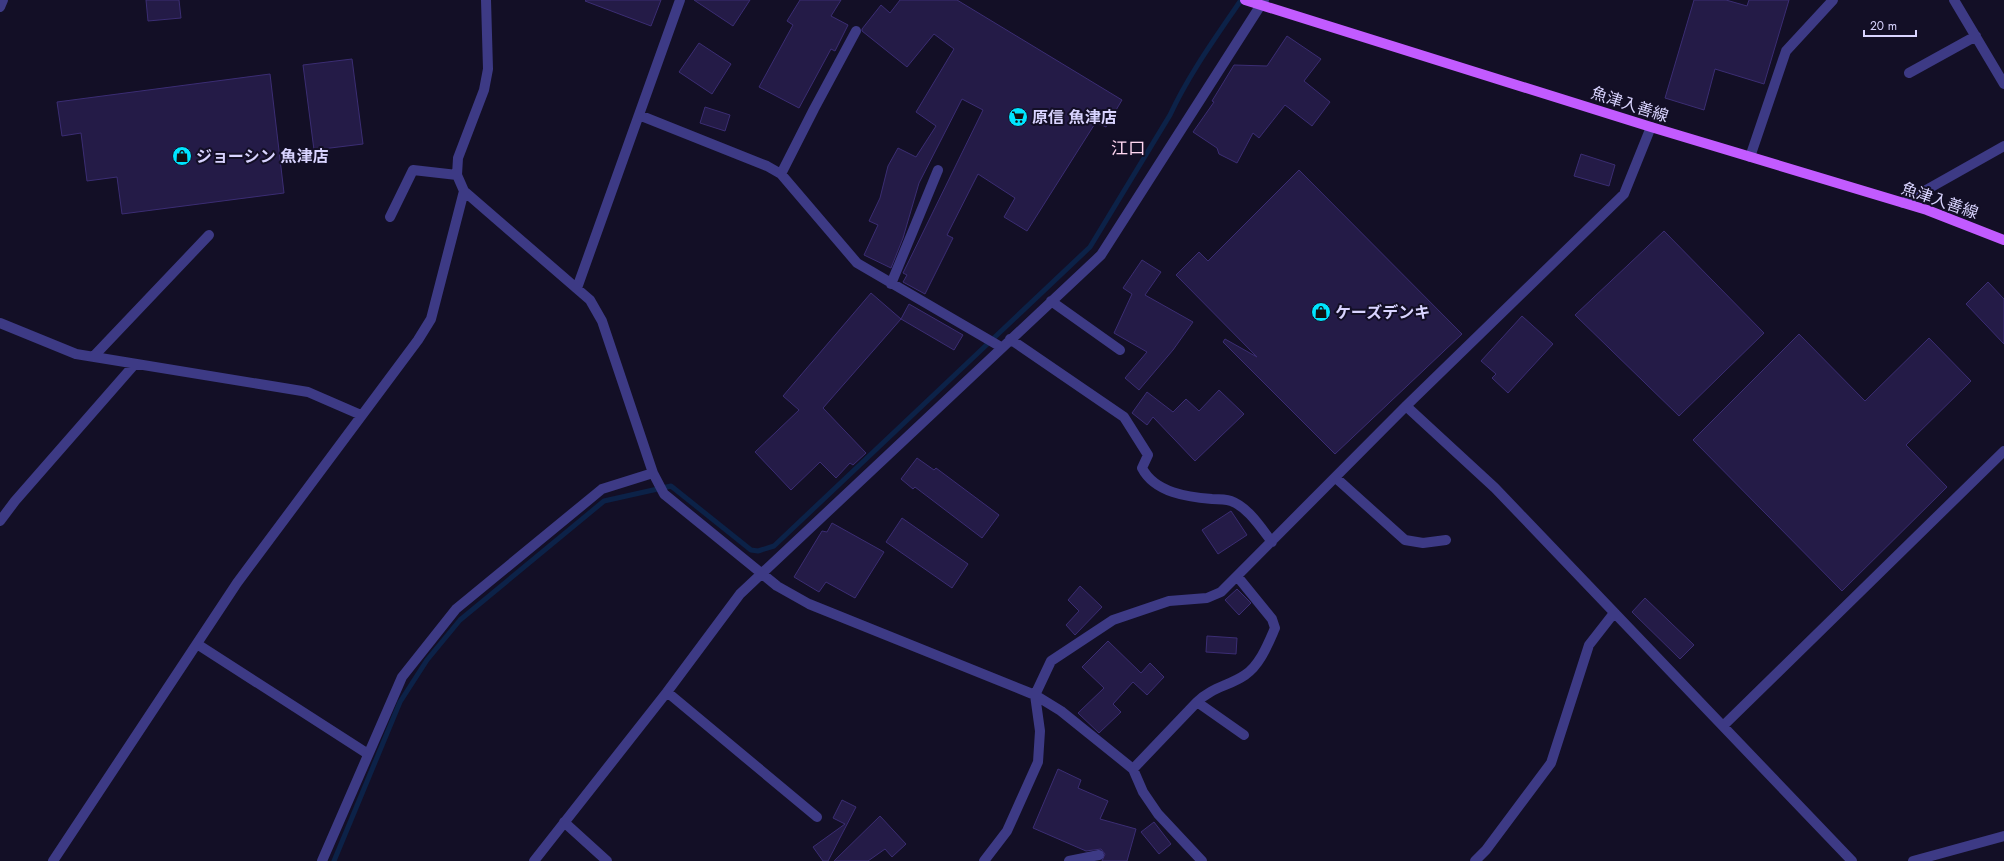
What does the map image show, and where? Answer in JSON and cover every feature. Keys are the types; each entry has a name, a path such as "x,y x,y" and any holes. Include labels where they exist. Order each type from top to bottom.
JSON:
{"main road":[{"name":"魚津入善線","path":"1245,0 1262,2 1651,127 1934,212 2004,240"}],"street":[{"path":"0,7 2,0"},
{"path":"486,0 488,69 484,90 458,158 457,175 464,191 590,300 602,321 653,473 664,494 777,586 809,604 1035,695 1061,711 1133,769 1143,792 1158,814 1202,861"},
{"path":"577,288 680,0"},
{"path":"1750,157 1786,51 1833,0"},
{"path":"1954,0 2004,84"},
{"path":"534,861 667,692 740,594 1001,347 1101,255 1262,2"},
{"path":"781,174 856,31"},
{"path":"1908,73 1976,36"},
{"path":"639,115 767,166 781,174 857,263 1001,347"},
{"path":"984,861 1008,831 1038,762 1040,731 1035,695 1051,661 1113,620 1169,601 1206,598 1221,592 1406,406 1624,194 1651,127"},
{"path":"1903,203 2004,146"},
{"path":"390,217 413,170 457,175"},
{"path":"891,284 938,170"},
{"path":"53,861 237,583 418,340 431,319 464,191"},
{"path":"93,357 209,235"},
{"path":"1051,301 1120,350"},
{"path":"0,323 76,354 134,365 308,392 360,416"},
{"path":"1010,339 1124,417 1148,455 1142,468 1145,473 1155,482 1174,494 1230,500 1238,505 1254,520 1272,542"},
{"path":"0,521 15,501 134,365"},
{"path":"1406,406 1495,488 1852,861"},
{"path":"1723,726 2004,451"},
{"path":"322,861 402,677 456,608 602,489 653,473"},
{"path":"1336,478 1405,540 1423,543 1446,540"},
{"path":"1133,769 1205,694 1245,675 1255,666 1275,628 1272,619 1237,576"},
{"path":"1475,861 1486,850 1550,763 1589,645 1614,613"},
{"path":"197,644 368,754"},
{"path":"667,692 817,817"},
{"path":"1197,702 1244,735"},
{"path":"564,822 608,861"},
{"path":"1913,861 2004,836"},
{"path":"994,848 995,861"},
{"path":"1069,861 1099,855"}],"building":[{"path":"146,0 179,0 181,18 148,21"},
{"path":"661,0 651,26 585,1"},
{"path":"694,0 750,0 733,26"},
{"path":"800,0 841,0 831,16 848,25 835,51 831,49 799,108 759,87 793,25 787,21"},
{"name":"原信 魚津店","path":"900,0 957,0 1122,100 1106,127 1096,122 1027,231 1004,217 1015,198 978,174 947,235 953,238 925,294 903,282 907,275 903,273 983,110 962,99 919,183 903,238 891,268 864,255 878,225 869,221 880,198 888,166 898,148 916,157 936,126 916,112 954,49 934,34 907,67 862,31 881,5 890,13"},
{"path":"1694,0 1726,0 1747,6 1749,0 1789,0 1764,84 1715,69 1704,110 1665,98"},
{"path":"1287,36 1321,59 1304,81 1330,102 1312,126 1285,105 1259,138 1253,133 1237,163 1219,154 1217,148 1193,132 1214,102 1212,101 1234,65 1267,66"},
{"path":"699,43 731,64 712,94 679,72"},
{"path":"352,59 363,144 314,150 303,65"},
{"name":"ジョーシン 魚津店","path":"270,74 284,193 122,214 117,177 87,181 81,133 62,136 57,102"},
{"path":"705,107 730,115 725,131 700,123"},
{"path":"1581,154 1615,165 1609,186 1574,176"},
{"name":"ケーズデンキ","path":"1299,170 1462,334 1335,454 1223,342 1225,339 1257,357 1176,275 1199,252 1208,261"},
{"path":"1664,231 1764,333 1679,416 1575,315"},
{"path":"1142,260 1161,272 1145,295 1193,322 1173,350 1139,390 1125,378 1147,352 1114,333 1132,294 1123,288"},
{"path":"1988,282 2004,299 2004,344 1966,304"},
{"path":"871,293 901,319 823,408 866,453 853,465 850,463 836,478 820,462 791,490 755,452 799,410 783,396"},
{"path":"909,304 963,335 954,350 901,319"},
{"path":"1522,316 1553,344 1508,393 1492,378 1496,374 1481,361"},
{"path":"1799,334 1865,401 1929,338 1971,381 1906,445 1947,487 1842,591 1693,440"},
{"path":"1219,390 1244,414 1195,461 1153,417 1147,425 1132,413 1147,392 1173,412 1186,399 1199,411"},
{"path":"917,458 934,470 936,468 999,515 982,538 915,487 913,489 901,479"},
{"path":"1231,511 1247,535 1218,554 1202,530"},
{"path":"902,518 968,564 952,588 886,542"},
{"path":"832,523 884,552 855,598 826,582 819,592 794,577 822,531 827,532"},
{"path":"1080,586 1102,607 1075,635 1066,625 1079,611 1068,600"},
{"path":"1237,589 1251,603 1239,615 1225,600"},
{"path":"1645,598 1694,645 1680,659 1632,612"},
{"path":"1207,636 1237,638 1236,654 1206,652"},
{"path":"1108,641 1141,673 1150,663 1164,677 1147,695 1133,682 1113,704 1121,712 1099,733 1078,713 1104,688 1082,667"},
{"path":"1058,769 1081,780 1078,788 1108,801 1100,819 1136,829 1127,861 1102,861 1105,854 1101,849 1086,851 1033,828"},
{"path":"842,800 856,807 828,861 823,861 813,847 845,824 833,818"},
{"path":"880,816 906,844 892,857 885,849 868,861 834,861"},
{"path":"1154,822 1171,844 1159,854 1141,832"}],"waterway":[{"path":"334,861 400,702 427,660 460,620 604,501 671,486 751,550 758,551 774,546 1090,247 1170,115 1194,70 1241,0"}],"place":[{"name":"原信 魚津店","path":"1018,117"},
{"name":"ジョーシン 魚津店","path":"182,156"},
{"name":"ケーズデンキ","path":"1321,312"}],"district":[{"name":"江口","path":"1128,148"}]}
